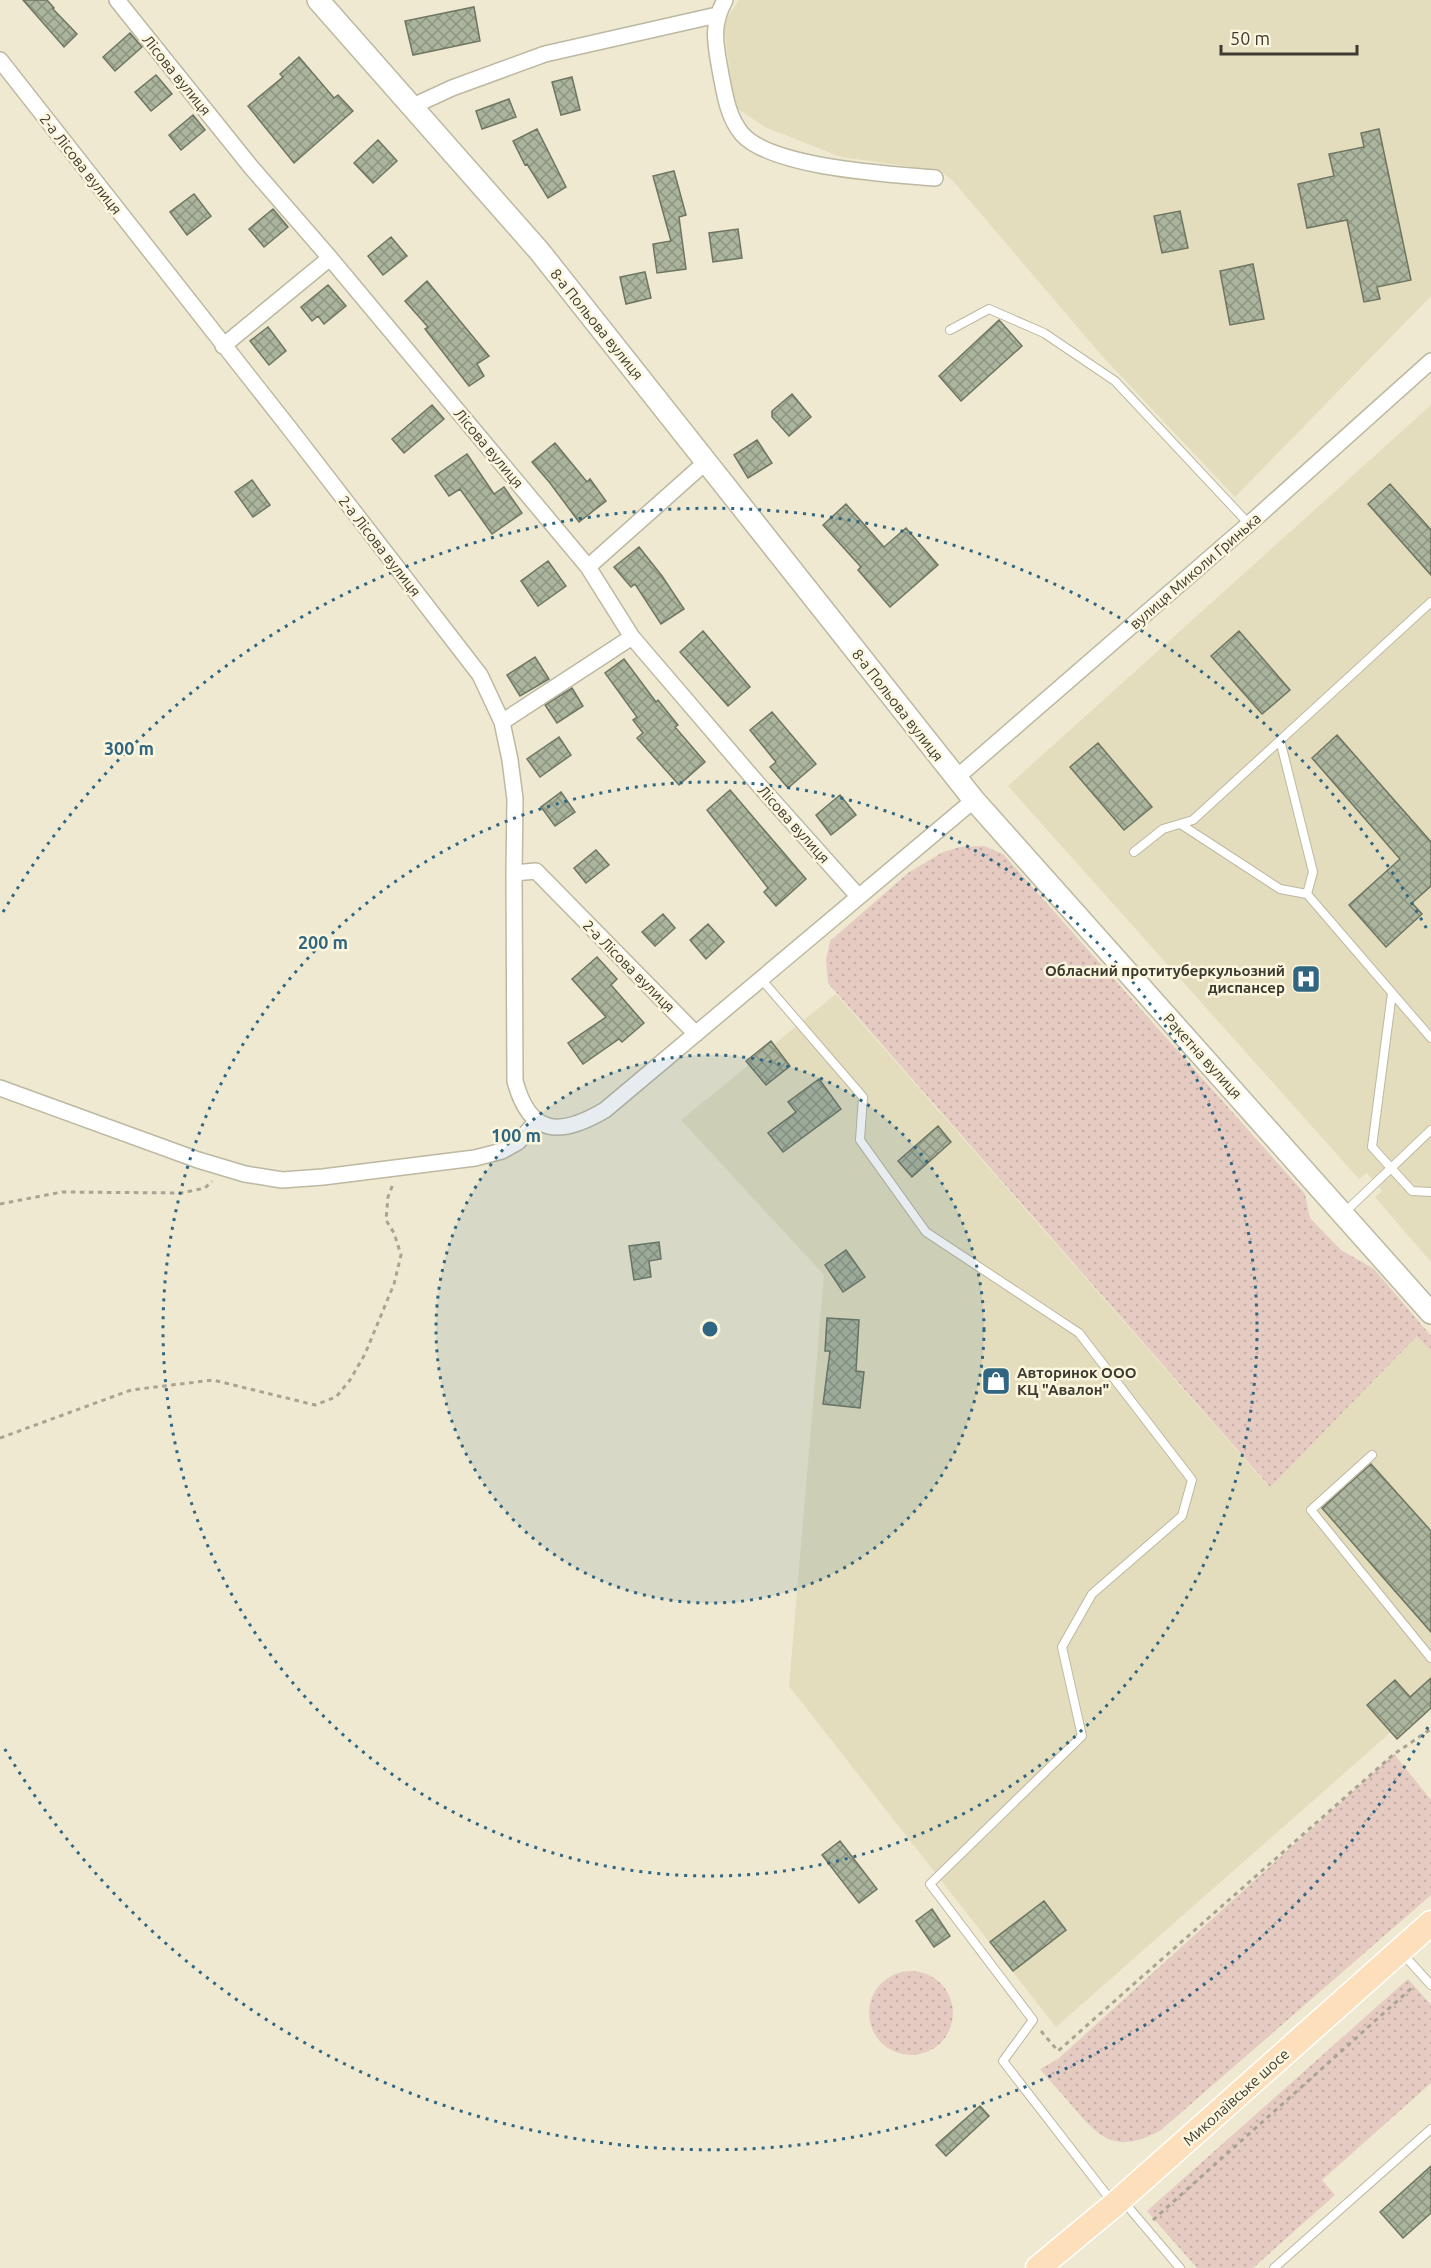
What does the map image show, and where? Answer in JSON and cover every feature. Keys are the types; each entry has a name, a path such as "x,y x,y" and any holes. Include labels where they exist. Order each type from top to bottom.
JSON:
{"main road":[{"name":"Миколаївське шосе","path":"1048,2263 1431,1923"}],"street":[{"name":"Лісова вулиця","path":"117,0 251,167 588,567 632,637 858,896"},
{"name":"8-а Польова вулиця","path":"318,0 540,252 974,800"},
{"path":"725,0 717,15 714,37 726,104 733,121 744,136 765,149 794,160 852,170 935,178"},
{"path":"411,106 452,88 545,54 717,15"},
{"name":"2-а Лісова вулиця","path":"0,60 480,675 501,722 510,760 515,799 514,873 536,871 696,1034"},
{"path":"223,346 330,258"},
{"name":"вулиця Миколи Гринька","path":"956,778 1249,524 1431,361"},
{"path":"588,567 707,461"},
{"path":"501,722 632,637"},
{"path":"514,873 515,1081 525,1110 537,1121 554,1127 566,1127 599,1113 762,980 858,896 974,800"},
{"name":"Ракетна вулиця","path":"974,800 1431,1313"},
{"path":"0,1088 245,1174 282,1180 323,1178 475,1158 502,1151 518,1142 537,1121"}],"lane":[{"path":"950,330 989,309 1044,333 1115,381 1249,524"},
{"path":"1134,852 1163,829 1193,820 1431,602"},
{"path":"1280,740 1313,872 1307,894"},
{"path":"1182,825 1280,889 1307,894 1431,1038"},
{"path":"762,980 863,1097 860,1140 926,1232 1079,1334 1192,1480 1182,1516 1092,1594 1062,1647 1082,1736 930,1884 1032,2020 999,2061 1118,2202 1144,2227 1180,2268"},
{"path":"1392,993 1372,1147 1412,1191 1431,1192"},
{"path":"1344,1213 1431,1130"},
{"path":"1372,1455 1311,1510 1431,1658"},
{"path":"1400,1950 1431,1985"},
{"path":"1275,2268 1431,2129"}],"path":[{"path":"0,1204 62,1192 181,1193 205,1188 225,1167"},
{"path":"0,1438 131,1390 213,1380 315,1405 336,1397 350,1380 365,1354 394,1284 401,1255 394,1233 386,1220 388,1197 398,1168"},
{"path":"1032,2020 1058,2051 1394,1754 1431,1729"},
{"path":"1144,2227 1424,1977"}],"shaded area":[{"path":"739,0 1431,0 1431,296 1235,497 1103,357 953,181 941,171 841,157 765,127 735,107 723,24"},
{"name":"Обласний протитуберкульозний диспансер","path":"1431,405 1431,1262 1375,1197 1382,1191 1367,1173 1359,1179 1008,786"},
{"path":"984,846 1003,854 1305,1194 1310,1218 1341,1250 1374,1269 1431,1336 1431,1351 1417,1336 1270,1487 828,983 826,960 830,941 908,873 943,852 960,847"},
{"name":"Авторинок ООО КЦ \"Авалон\"","path":"836,994 1269,1487 1417,1335 1431,1351 1431,1678 1410,1697 1395,1680 1367,1705 1391,1732 1056,2027 789,1686 824,1275 681,1120"},
{"path":"1394,1754 1431,1800 1431,1895 1161,2130 1134,2141 1122,2142 1103,2136 1094,2129 1040,2069 1058,2059"},
{"path":"911,1971 934,1978 946,1990 953,2013 946,2036 934,2048 911,2055 888,2048 876,2036 869,2013 876,1990 888,1978"},
{"path":"1408,1979 1431,2005 1431,2083 1322,2180 1335,2195 1253,2268 1197,2268 1147,2211"}],"building":[{"path":"23,0 47,0 77,34 64,47"},
{"path":"474,7 480,41 413,55 405,21"},
{"path":"130,33 142,47 115,71 103,57"},
{"path":"299,57 334,98 338,95 353,111 294,163 248,106 283,77 280,74"},
{"path":"156,75 172,94 151,111 135,92"},
{"path":"572,77 580,110 561,115 552,82"},
{"path":"509,99 516,117 482,129 476,111"},
{"path":"193,115 205,130 181,150 169,135"},
{"path":"537,129 566,187 548,198 527,164 525,165 513,141"},
{"path":"1379,129 1411,280 1377,287 1380,299 1364,302 1347,220 1307,228 1298,184 1334,176 1329,154 1364,147 1361,133"},
{"path":"378,140 397,161 373,183 354,163"},
{"path":"674,171 686,215 679,217 686,269 657,273 653,244 671,241 653,176"},
{"path":"194,194 211,216 187,235 170,212"},
{"path":"273,209 288,227 264,247 249,229"},
{"path":"1180,211 1188,248 1162,253 1154,216"},
{"path":"738,229 742,258 713,262 709,233"},
{"path":"391,237 407,256 383,275 368,256"},
{"path":"1253,264 1264,319 1230,325 1220,271"},
{"path":"645,272 651,298 626,304 620,277"},
{"path":"427,281 489,356 477,364 484,376 469,386 425,329 428,327 405,301"},
{"path":"328,285 346,306 324,324 318,316 312,321 301,307"},
{"path":"999,320 1022,346 961,401 939,376"},
{"path":"268,327 286,351 269,365 250,341"},
{"path":"792,394 811,417 789,436 772,417 772,411"},
{"path":"432,405 444,419 404,453 392,439"},
{"path":"757,440 772,463 748,478 734,455"},
{"path":"555,443 587,482 590,479 606,501 579,522 532,462"},
{"path":"467,454 494,494 504,487 522,513 492,534 460,489 449,496 435,476"},
{"path":"252,480 270,505 253,517 235,492"},
{"path":"1390,484 1431,530 1431,575 1368,504"},
{"path":"846,504 884,547 906,528 938,565 890,607 858,570 861,567 823,525"},
{"path":"639,547 684,609 661,624 635,584 631,587 614,567"},
{"path":"548,561 566,586 538,606 521,581"},
{"path":"703,631 750,687 728,706 680,652"},
{"path":"1239,631 1290,690 1262,714 1211,656"},
{"path":"535,657 549,679 520,696 507,675"},
{"path":"624,659 656,702 658,700 678,725 675,727 705,762 679,785 637,738 643,733 633,720 637,717 605,673"},
{"path":"572,688 583,706 557,723 545,705"},
{"path":"772,712 816,764 788,788 770,767 776,762 750,730"},
{"path":"1337,735 1431,842 1431,886 1412,903 1422,914 1386,947 1349,905 1400,859 1312,758"},
{"path":"559,737 571,755 540,777 527,759"},
{"path":"1098,743 1152,807 1124,830 1070,767"},
{"path":"730,790 806,879 776,906 764,892 768,888 707,810"},
{"path":"561,792 575,812 555,826 541,807"},
{"path":"840,795 856,815 831,835 816,815"},
{"path":"596,850 609,865 586,883 574,868"},
{"path":"663,914 675,928 655,946 642,932"},
{"path":"708,924 724,942 706,959 690,940"},
{"path":"597,957 617,979 611,985 644,1023 622,1042 619,1039 583,1064 568,1043 606,1017 572,979"},
{"path":"771,1041 790,1066 766,1085 746,1061"},
{"path":"819,1079 841,1109 783,1152 768,1133 796,1112 788,1102"},
{"path":"938,1126 951,1142 912,1177 898,1161"},
{"path":"659,1242 661,1259 649,1261 651,1277 634,1280 629,1246"},
{"path":"846,1250 865,1277 843,1292 825,1265"},
{"path":"827,1318 859,1320 856,1371 864,1372 860,1408 823,1404 830,1351 825,1351"},
{"path":"1371,1464 1431,1531 1431,1632 1322,1508"},
{"path":"1431,1678 1431,1708 1397,1739 1367,1705 1395,1680 1410,1697"},
{"path":"840,1841 877,1889 859,1903 822,1855"},
{"path":"1044,1901 1066,1930 1013,1971 990,1942"},
{"path":"932,1909 950,1936 934,1947 916,1921"},
{"path":"980,2106 989,2116 946,2156 936,2145"},
{"path":"1431,2166 1431,2213 1403,2238 1380,2212"}],"place":[{"name":"Обласний протитуберкульозний диспансер","path":"1306,979"},
{"name":"Авторинок ООО КЦ \"Авалон\"","path":"996,1381"}]}
